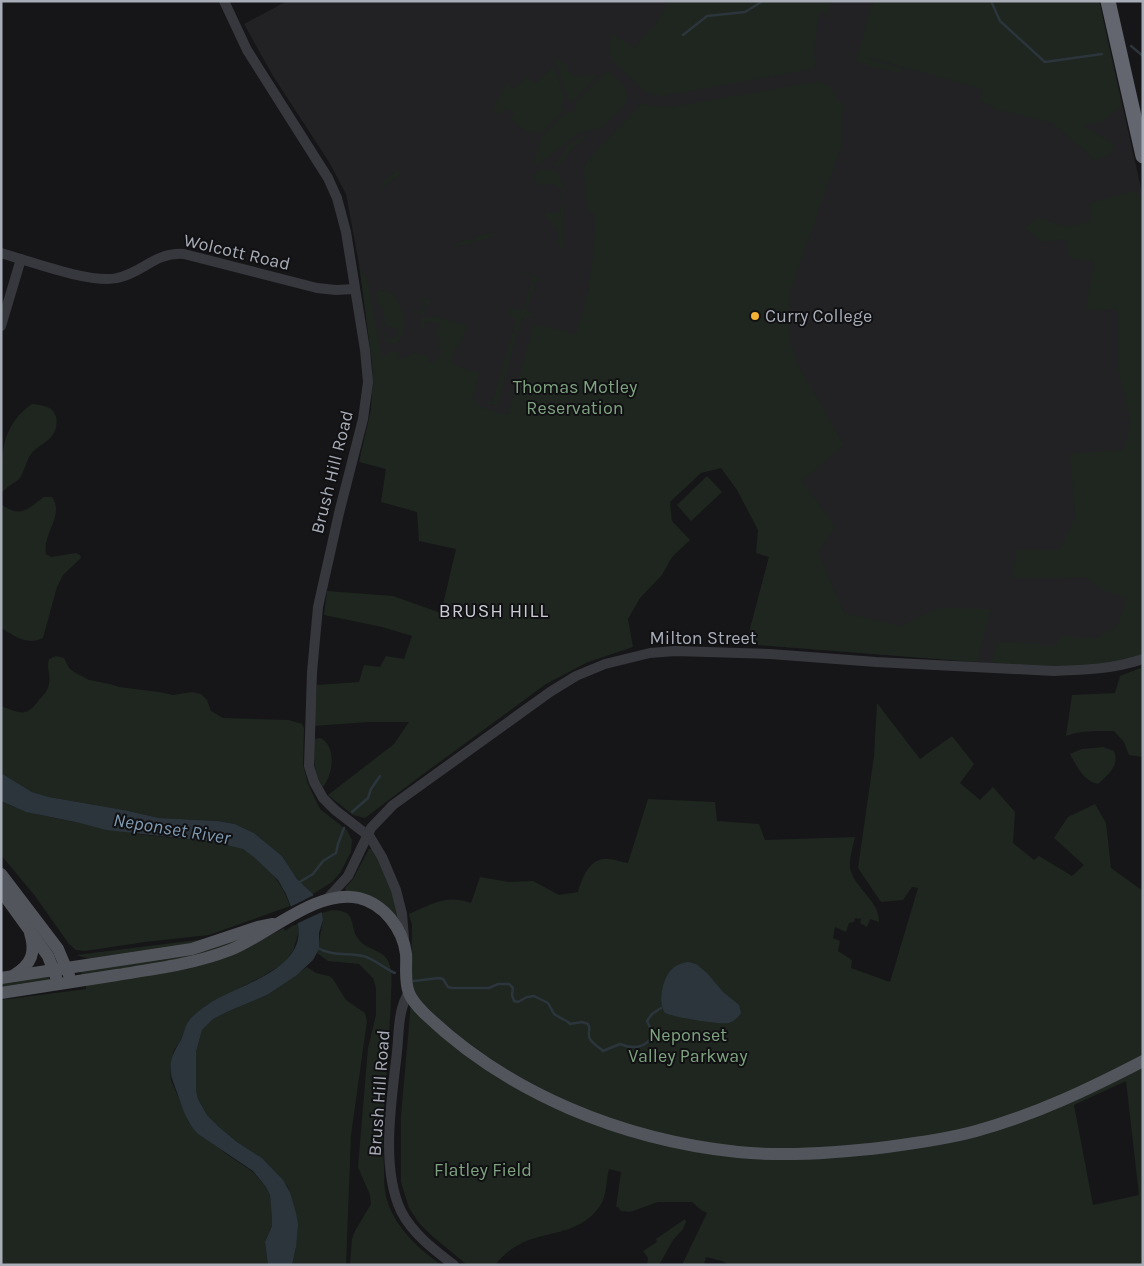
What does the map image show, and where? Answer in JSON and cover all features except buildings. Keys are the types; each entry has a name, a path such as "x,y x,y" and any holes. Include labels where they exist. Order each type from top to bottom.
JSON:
{"highway":[{"path":"1108,1 1143,156"}],"main road":[{"path":"1,874 58,949 61,969 58,984"},
{"path":"1,891 48,956 71,982"},
{"path":"1,993 156,969 200,960 241,945 259,936 276,924 323,900 341,896 356,897 376,904 386,912 396,926 405,949 407,983 412,1000 463,1046 500,1071 547,1098 593,1118 647,1135 693,1146 740,1152 796,1154 835,1152 923,1142 962,1135 1045,1108 1143,1061"},
{"path":"6,977 199,947 258,927 276,924"},
{"path":"6,977 26,966 32,954 33,945 27,926"}],"street":[{"name":"Brush Hill Road","path":"224,1 248,50 335,191 346,232 366,358 367,395 363,419 338,514 318,607 312,665 309,754 311,776 321,794 333,808 367,835 375,844 382,857 395,885 400,907 405,949"},
{"name":"Wolcott Road","path":"1,254 92,279 104,280 130,274 161,256 184,254 317,288 330,290 355,289"},
{"path":"1,326 21,259"},
{"name":"Milton Street","path":"323,900 340,886 351,872 367,835 380,816 403,796 566,682 589,670 630,657 650,653 694,651 1075,671 1105,668 1143,659"},
{"name":"Brush Hill Road","path":"409,992 402,1009 392,1101 390,1140 393,1183 399,1207 409,1224 420,1237 454,1265"}],"shaded area":[{"name":"Curry College","path":"287,1 1099,1 1143,197 1143,655 1048,668 746,644 806,417 504,464 371,409 373,389 372,358 359,264 346,194 329,162 273,76 244,24"}],"green space":[{"path":"669,1 831,1 828,13 820,12 813,54 816,63 812,69 663,96 654,95 648,93 613,60 609,48 612,34 635,48 655,25"},
{"path":"873,1 1099,1 1122,106 1101,122 1082,125 1115,145 1109,155 1095,160 1055,125 1042,120 998,110 980,100 982,89 868,57 903,69 902,73 866,66 866,64 856,61"},
{"path":"552,57 569,66 567,70 575,77 577,75 581,78 587,74 590,77 594,74 597,76 573,101 568,99 558,68"},
{"path":"554,66 565,100 562,104 563,111 542,132 533,131 529,133 510,119 514,113 506,108 499,115 494,112 494,107 507,82 513,89 527,77 534,84"},
{"path":"608,70 626,90 627,100 625,105 602,128 576,135 537,165 533,162 542,137 565,113 572,113 576,110 575,103"},
{"name":"Thomas Motley Reservation","path":"819,81 831,87 836,98 843,105 841,147 790,291 788,323 790,342 798,365 844,445 802,481 835,527 818,552 844,613 902,626 938,608 991,609 977,662 746,644 769,557 756,553 758,530 737,490 721,468 701,473 670,502 672,521 690,540 672,557 662,575 640,598 628,619 633,647 588,662 546,684 365,818 353,815 328,795 394,744 409,722 368,722 314,726 317,685 359,682 364,665 380,667 386,656 404,659 412,636 382,627 324,615 327,591 393,596 441,613 456,549 419,541 417,512 381,502 386,469 359,462 371,409 373,371 359,264 368,283 382,357 388,355 387,352 396,352 399,360 410,355 419,354 429,357 428,361 433,363 435,359 438,360 442,350 438,349 441,338 436,336 440,324 432,321 425,322 421,331 421,318 436,316 467,326 459,348 455,347 451,361 454,362 454,365 479,373 472,400 478,402 483,408 508,415 534,325 576,334 590,285 588,283 594,252 595,213 588,212 583,168 592,155 640,104 665,108"},
{"path":"586,134 581,142 556,167 556,162 566,151 565,147"},
{"path":"548,169 558,173 563,182 564,199 562,200 562,190 560,188 549,184 540,186 532,177 541,170"},
{"path":"396,171 400,174 380,190 385,180"},
{"path":"1133,191 1143,198 1143,655 1087,668 991,663 998,642 1057,645 1060,636 1099,638 1118,624 1127,598 1103,590 1085,577 1012,578 1017,549 1060,550 1075,517 1070,454 1123,450 1131,423 1118,369 1118,309 1086,310 1094,262 1069,257 1066,239 1042,242 1025,228 1039,218 1067,227 1091,221 1090,203"},
{"path":"562,204 564,204 563,248 557,242 558,233 556,226 545,216 546,213 560,212"},
{"path":"493,232 493,235 489,238 460,246 447,245 455,245 467,239 470,241 475,240 475,237"},
{"path":"521,270 542,280 541,282 536,281 527,311 533,314 527,316 526,319 522,317 518,332 513,331 516,320 508,315 510,307 519,310 526,308 525,302 533,279 528,274 521,273"},
{"path":"380,290 394,294 403,314 403,332 400,339 394,345 385,340 383,329 388,339 393,339 398,333 398,329 386,324 376,293"},
{"path":"420,298 431,300 425,308 424,315 417,314 410,308 421,313 425,302 419,300"},
{"path":"512,333 517,334 498,404 503,406 501,407 486,401 493,402"},
{"path":"32,404 42,405 54,412 57,423 55,431 49,439 31,454 19,479 7,487 1,494 1,467 4,443 14,422"},
{"path":"707,476 722,492 691,521 677,505"},
{"path":"44,497 52,497 56,511 47,539 46,554 51,557 76,553 81,558 63,575 57,587 43,638 32,641 16,637 1,628 1,504 19,512 24,511"},
{"path":"56,656 64,658 69,668 89,680 119,687 173,695 192,692 201,694 207,700 211,711 223,718 289,720 302,724 304,728 303,764 308,784 320,809 347,830 352,840 351,852 340,873 332,882 313,894 297,879 282,856 254,833 235,824 218,821 159,818 49,797 32,792 1,773 1,706 18,712 30,710 47,690 49,685 49,659"},
{"path":"1143,667 1143,757 1129,755 1124,742 1114,731 1084,732 1066,736 1072,695 1115,693 1120,676"},
{"path":"877,703 920,759 952,736 974,764 960,783 980,800 993,787 1015,812 1013,843 1034,860 1039,856 1072,876 1084,865 1054,838 1068,817 1095,804 1106,823 1111,868 1143,891 1143,1265 729,1265 706,1257 704,1265 682,1265 707,1213 692,1202 658,1202 630,1212 621,1211 616,1207 621,1172 609,1169 604,1198 593,1215 576,1226 519,1244 495,1265 467,1265 431,1235 419,1223 409,1208 401,1182 401,1116 410,1014 412,925 409,914 439,901 462,900 471,903 480,877 509,882 533,881 559,895 578,892 585,875 596,861 611,859 628,863 648,799 715,802 717,821 759,824 765,840 855,837 850,868 856,882 875,908 879,922 870,919 867,927 860,923 861,919 855,918 854,922 849,923 846,932 835,927 833,938 840,941 838,951 852,960 851,968 890,982 918,888 912,887 903,900 881,902 858,868 874,756","holes":["1126,1081 1139,1195 1093,1205 1074,1105"]},
{"path":"321,738 329,748 332,761 329,775 323,787 317,776 313,739"},
{"path":"1103,747 1114,751 1115,761 1112,769 1098,784 1084,776 1070,754 1082,749"},
{"path":"1,801 41,815 122,831 154,836 215,841 234,845 251,853 272,873 283,890 290,906 209,935 85,951 76,950 69,944 35,896 1,855"},
{"path":"369,849 372,849 382,863 400,915 397,918 368,896 346,891 345,888 353,879"},
{"path":"332,910 346,913 350,916 359,940 365,946 384,956 391,968 391,1004 383,1134 385,1192 391,1210 409,1237 442,1265 350,1265 352,1239 371,1204 370,1195 358,1167 368,1048 376,1015 376,988 373,978 359,964 328,961 317,953 323,920 322,913"},
{"path":"298,924 299,931 293,951 283,964 205,1006 189,1020 181,1040 174,1050 170,1068 171,1080 189,1123 225,1153 253,1172 266,1187 270,1195 272,1226 265,1242 268,1265 1,1265 1,1000 86,989 86,984 245,948 284,928 285,931"},
{"path":"256,932 231,945 185,959 82,976 80,970"},
{"path":"213,938 204,942 93,960 76,955"},
{"path":"307,967 316,973 333,979 346,1000 365,1013 367,1021 351,1135 346,1265 292,1265 296,1247 288,1187 262,1158 237,1142 207,1115 198,1099 196,1090 196,1052 202,1030 213,1019 267,995"},
{"path":"49,977 50,981 1,989 1,981"},
{"path":"685,1219 686,1222 683,1229 673,1240 659,1265 647,1265 648,1258 643,1251 657,1242 656,1239"}],"water":[{"name":"Neponset River","path":"1,773 32,792 49,797 159,818 218,821 235,824 254,833 282,856 297,879 313,894 322,913 323,920 319,933 319,949 313,960 297,975 267,995 213,1019 202,1030 196,1052 196,1090 198,1099 207,1115 237,1142 262,1158 283,1180 290,1192 298,1224 292,1265 268,1265 265,1242 272,1226 270,1195 253,1171 198,1134 194,1129 181,1105 170,1068 174,1052 192,1017 205,1006 266,975 291,954 298,941 298,925 286,894 278,880 243,849 215,842 106,830 26,812 1,801"},
{"path":"688,962 696,964 707,973 723,992 739,1005 741,1013 736,1019 729,1023 717,1023 665,1013 661,996 666,977 675,967"}],"pier":[{"path":"316,894 324,911 296,924 288,908"}],"waterway":[{"path":"683,35 707,16 745,12 763,1"},
{"path":"991,1 1000,21 1045,62 1102,54"},
{"path":"1131,46 1143,56"},
{"path":"352,812 368,798 371,789 380,776"},
{"path":"298,883 313,874 323,861 336,853 344,828"},
{"path":"316,947 333,953 367,957 395,973"},
{"path":"414,981 439,978 443,979 448,987 452,988 489,988 498,984 509,984 513,988 512,995 514,1001 518,1002 527,997 534,996 548,1003 554,1014 570,1024 582,1022 588,1024 589,1038 603,1051 620,1044 634,1047 647,1043 653,1034 647,1021 652,1014 661,1008"}],"place":[{"name":"Curry College","path":"755,316"}],"district":[{"name":"BRUSH HILL","path":"494,610"}],"park label":[{"name":"Neponset Valley Parkway","path":"688,1045"},
{"name":"Flatley Field","path":"483,1170"}]}
